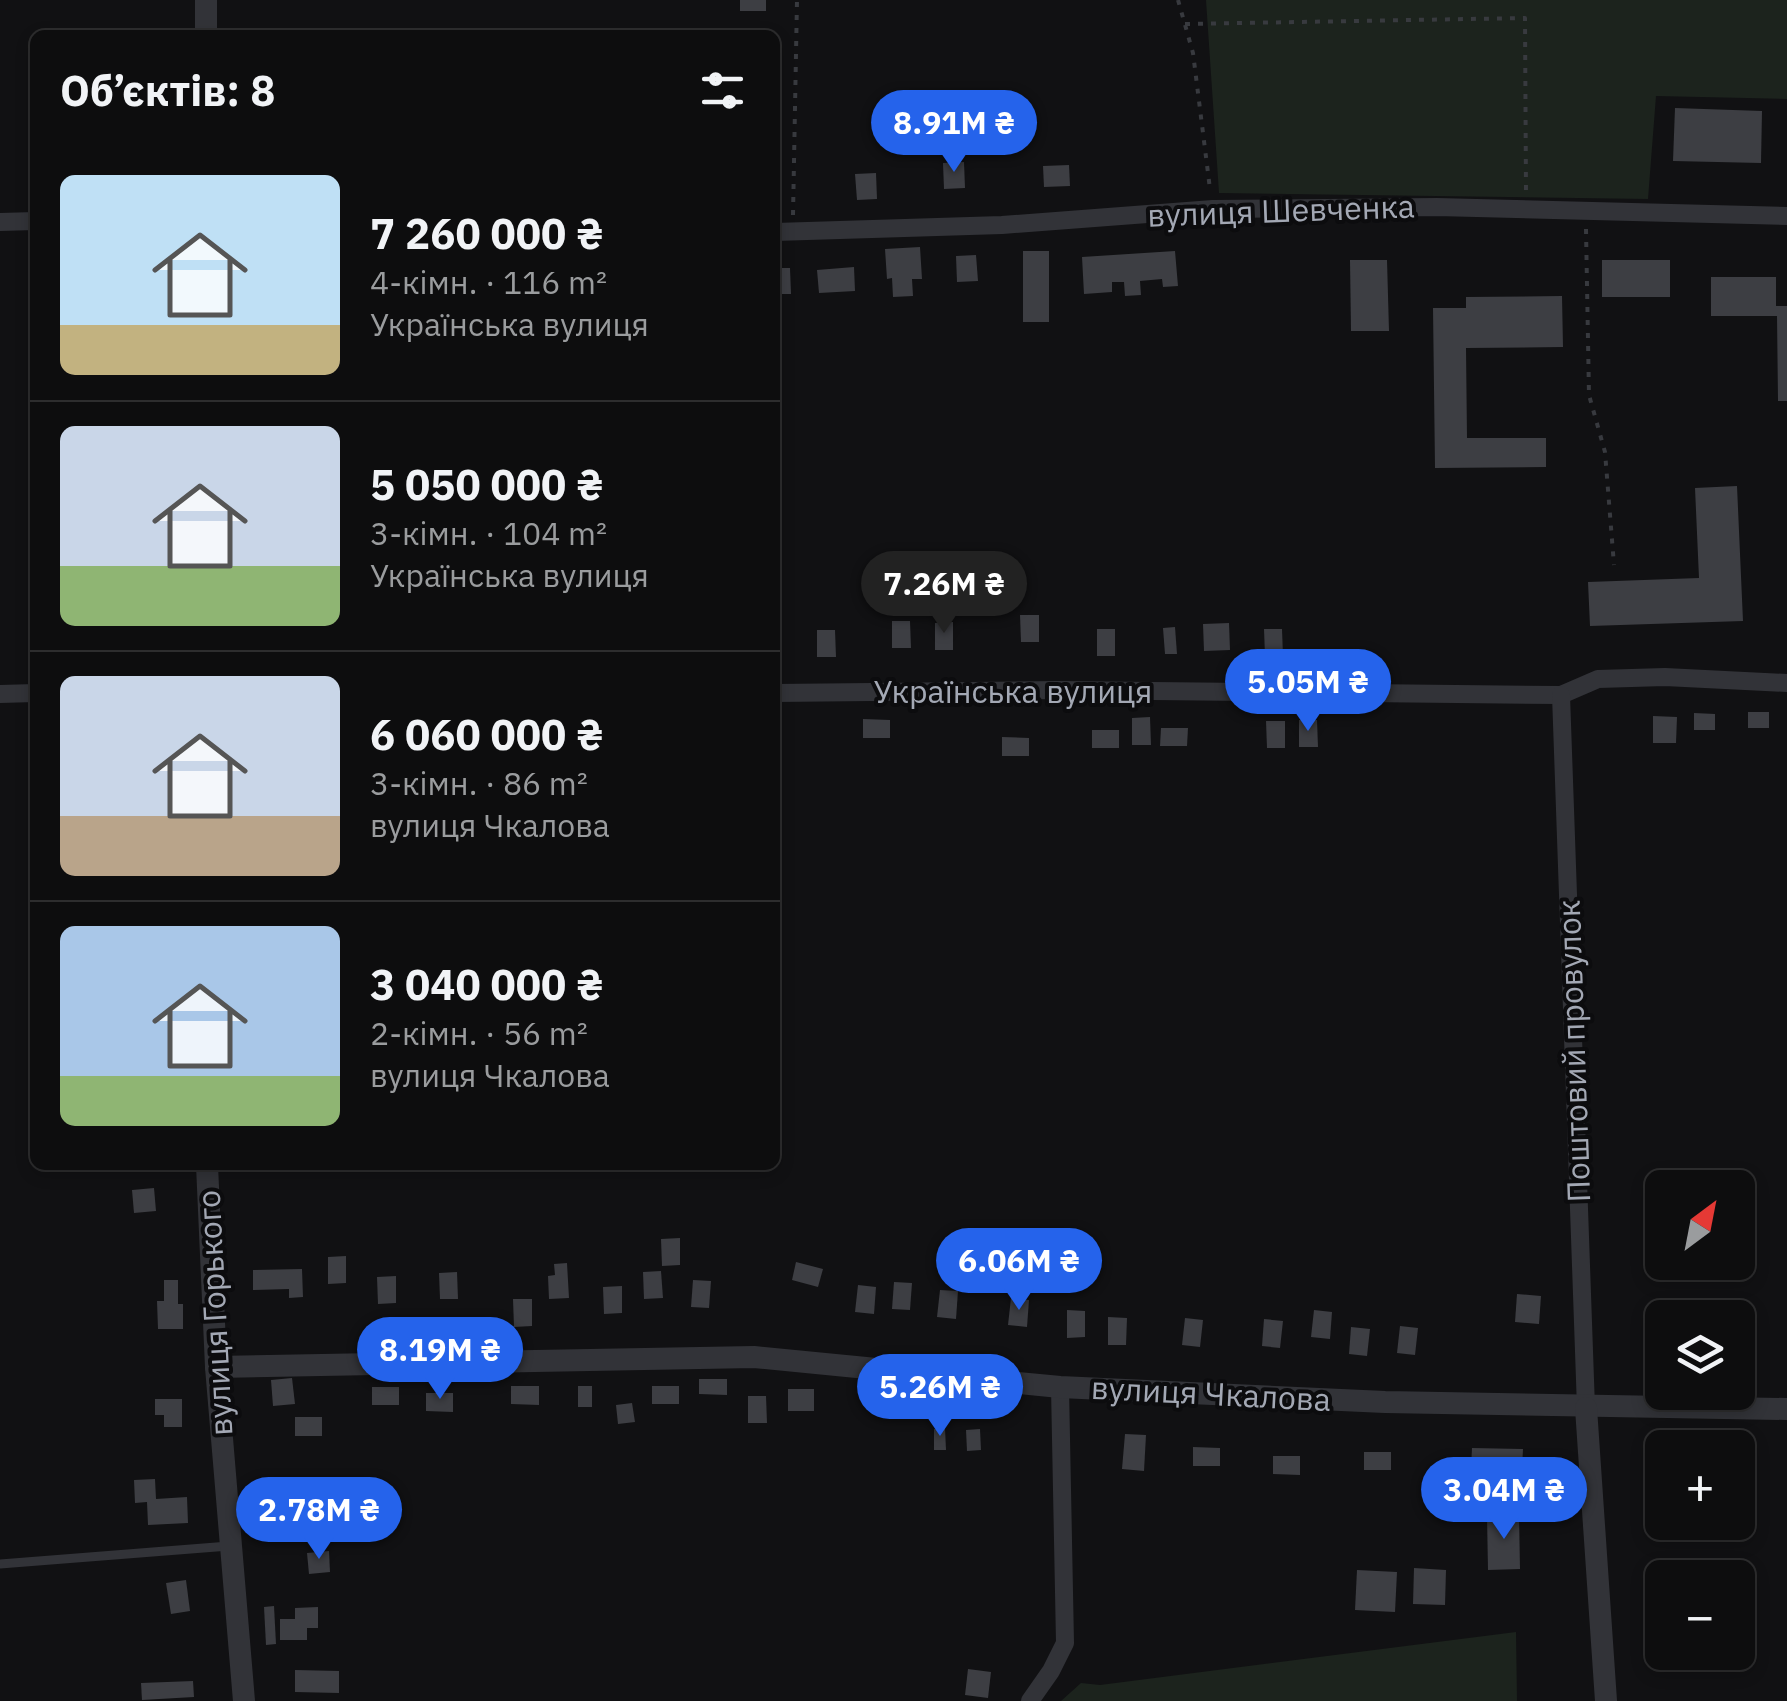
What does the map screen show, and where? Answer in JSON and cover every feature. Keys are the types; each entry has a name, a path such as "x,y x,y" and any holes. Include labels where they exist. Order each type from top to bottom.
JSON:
{"street":[{"path":"206,0 206,30"},
{"name":"вулиця Шевченка","path":"784,232 1002,225 1212,209 1526,208 1787,216"},
{"path":"0,222 30,221"},
{"name":"Українська вулиця","path":"780,693 1057,690 1561,695 1598,679 1665,677 1787,683"},
{"path":"0,694 30,693"},
{"name":"Поштовий провулок","path":"1561,695 1586,1408"},
{"name":"вулиця Горького","path":"207,1170 216,1368 244,1701"},
{"name":"вулиця Чкалова","path":"216,1368 754,1356 1060,1387 1586,1408 1787,1409"},
{"path":"1030,1701 1052,1671 1065,1642 1060,1387"},
{"path":"1586,1408 1606,1701"}],"lane":[{"path":"0,1564 229,1546"}],"path":[{"path":"784,232 797,0"},
{"path":"1178,0 1193,53 1212,209"},
{"path":"1185,24 1525,18 1526,208"},
{"path":"1585,210 1589,396 1605,452 1614,566"}],"shaded area":[{"path":"1206,0 1787,0 1787,99 1656,96 1648,199 1219,193"},
{"path":"1516,1632 1517,1701 1061,1701 1081,1683 1100,1685"}],"building":[{"path":"740,0 766,0 766,11 740,11"},
{"path":"1675,108 1762,111 1761,163 1673,161"},
{"path":"964,162 965,188 944,189 943,163"},
{"path":"1069,165 1070,186 1044,187 1043,166"},
{"path":"876,173 877,199 857,200 855,174"},
{"path":"920,247 922,279 912,279 913,296 893,297 885,249"},
{"path":"1023,251 1049,251 1049,322 1023,322"},
{"path":"1175,251 1178,286 1163,287 1162,279 1140,281 1141,295 1125,296 1124,282 1112,282 1112,292 1084,294 1082,257"},
{"path":"976,255 978,281 957,282 956,256"},
{"path":"1350,260 1387,260 1389,331 1351,331"},
{"path":"1602,260 1670,260 1670,297 1602,297"},
{"path":"854,267 855,291 819,293 817,270"},
{"path":"780,268 790,268 791,294 780,294"},
{"path":"1711,277 1776,277 1776,306 1787,306 1787,401 1778,401 1777,316 1711,316"},
{"path":"1562,296 1563,347 1466,348 1467,438 1546,438 1546,467 1435,468 1433,308 1466,308 1466,297"},
{"path":"1737,486 1743,621 1590,626 1588,582 1699,578 1695,488"},
{"path":"1020,615 1039,615 1039,642 1021,642"},
{"path":"892,621 910,621 911,648 892,648"},
{"path":"953,622 953,650 935,650 935,623"},
{"path":"1229,623 1230,650 1204,651 1203,624"},
{"path":"1175,627 1177,654 1165,654 1163,628"},
{"path":"1097,629 1115,629 1115,656 1097,656"},
{"path":"1264,629 1282,629 1283,656 1265,656"},
{"path":"817,630 835,630 836,657 817,657"},
{"path":"1748,712 1769,712 1769,728 1748,728"},
{"path":"1694,713 1715,714 1715,730 1694,730"},
{"path":"1653,716 1677,717 1676,743 1653,743"},
{"path":"1150,717 1151,745 1132,745 1132,718"},
{"path":"863,719 890,720 890,738 863,738"},
{"path":"1299,720 1317,720 1318,747 1299,747"},
{"path":"1266,721 1285,721 1285,748 1267,748"},
{"path":"1161,728 1188,728 1187,746 1160,746"},
{"path":"1092,730 1119,730 1119,748 1092,748"},
{"path":"1002,737 1029,738 1029,756 1002,756"},
{"path":"154,1188 156,1211 134,1213 132,1190"},
{"path":"680,1238 680,1265 662,1266 661,1239"},
{"path":"346,1256 346,1283 328,1284 328,1257"},
{"path":"796,1262 823,1269 818,1287 792,1280"},
{"path":"567,1263 569,1298 549,1299 548,1276 555,1275 554,1264"},
{"path":"302,1269 303,1297 289,1298 289,1289 253,1290 253,1270"},
{"path":"661,1271 663,1298 644,1299 643,1272"},
{"path":"457,1272 458,1299 440,1299 439,1273"},
{"path":"396,1276 396,1303 378,1304 377,1277"},
{"path":"164,1280 178,1280 183,1329 158,1329 157,1301 164,1301"},
{"path":"693,1280 711,1281 709,1308 691,1307"},
{"path":"894,1282 912,1283 910,1310 892,1309"},
{"path":"858,1285 876,1287 874,1314 855,1312"},
{"path":"622,1286 622,1313 604,1314 603,1287"},
{"path":"940,1290 958,1291 956,1319 937,1317"},
{"path":"1517,1294 1541,1296 1539,1324 1515,1322"},
{"path":"1011,1298 1029,1300 1027,1327 1008,1325"},
{"path":"513,1299 532,1299 532,1326 514,1327"},
{"path":"1067,1310 1085,1311 1085,1337 1067,1338"},
{"path":"1314,1310 1332,1312 1330,1339 1311,1337"},
{"path":"1108,1317 1127,1318 1126,1345 1108,1345"},
{"path":"1185,1318 1203,1320 1200,1347 1182,1345"},
{"path":"1264,1319 1283,1321 1280,1348 1262,1346"},
{"path":"1400,1326 1418,1328 1415,1355 1397,1353"},
{"path":"1351,1327 1370,1329 1367,1356 1349,1354"},
{"path":"292,1378 295,1404 273,1406 271,1380"},
{"path":"699,1379 727,1379 727,1395 699,1394"},
{"path":"511,1386 539,1386 539,1405 511,1404"},
{"path":"578,1386 592,1386 592,1407 578,1407"},
{"path":"652,1386 679,1386 679,1404 652,1404"},
{"path":"372,1387 399,1387 399,1405 372,1405"},
{"path":"788,1389 814,1389 814,1411 788,1411"},
{"path":"426,1393 453,1393 453,1412 426,1411"},
{"path":"748,1396 766,1396 767,1423 748,1423"},
{"path":"905,1396 932,1396 932,1415 905,1414"},
{"path":"155,1399 182,1399 182,1427 164,1427 164,1415 155,1415"},
{"path":"632,1403 635,1422 618,1424 616,1405"},
{"path":"295,1417 322,1417 322,1436 295,1436"},
{"path":"945,1428 946,1450 934,1450 934,1429"},
{"path":"980,1429 981,1450 967,1451 966,1430"},
{"path":"1125,1434 1146,1435 1144,1471 1122,1469"},
{"path":"1193,1447 1220,1448 1220,1466 1193,1466"},
{"path":"1472,1448 1523,1449 1522,1469 1471,1468"},
{"path":"1364,1452 1391,1452 1391,1470 1364,1470"},
{"path":"1273,1456 1300,1456 1300,1475 1273,1474"},
{"path":"155,1479 156,1499 187,1497 188,1523 148,1525 147,1502 135,1503 134,1480"},
{"path":"1519,1514 1520,1569 1488,1570 1487,1515"},
{"path":"329,1551 330,1572 309,1574 307,1553"},
{"path":"1414,1568 1446,1570 1445,1605 1413,1604"},
{"path":"1357,1570 1397,1572 1395,1612 1355,1610"},
{"path":"186,1580 190,1611 171,1614 166,1583"},
{"path":"274,1606 276,1644 266,1645 264,1607"},
{"path":"318,1607 318,1628 307,1628 307,1640 280,1640 280,1619 295,1619 295,1608"},
{"path":"968,1669 991,1672 988,1698 965,1695"},
{"path":"295,1670 339,1671 339,1693 295,1692"},
{"path":"193,1681 194,1697 142,1700 141,1683"}]}
